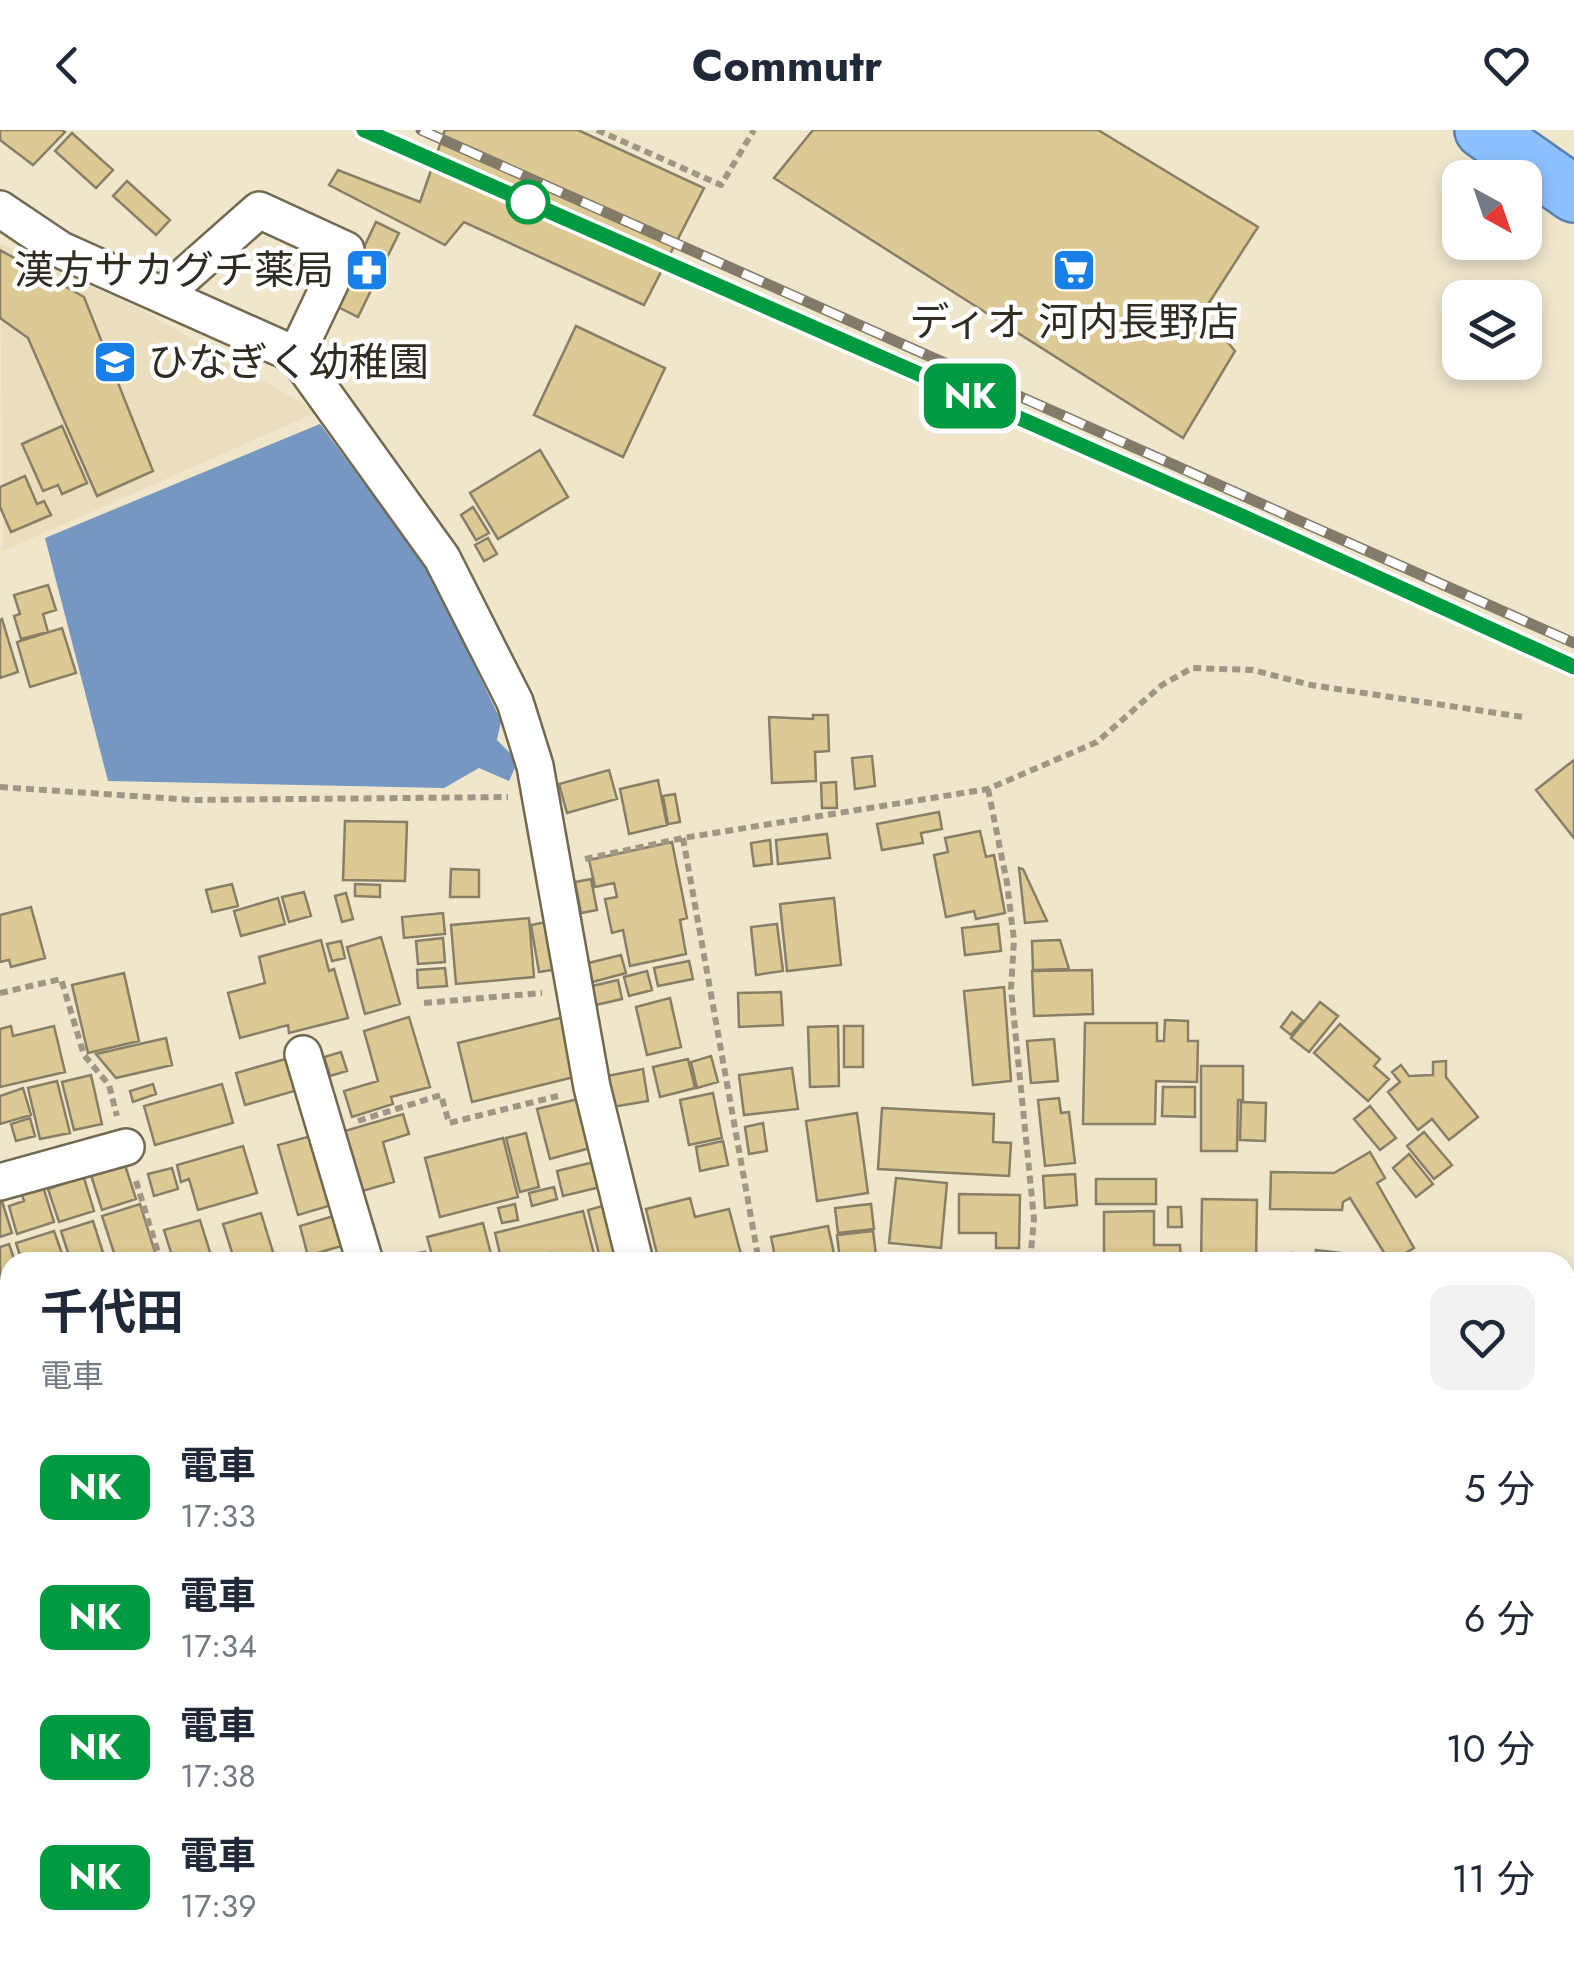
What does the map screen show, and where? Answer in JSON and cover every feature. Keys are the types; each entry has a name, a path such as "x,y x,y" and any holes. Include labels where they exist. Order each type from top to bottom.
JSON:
{"highway":[{"path":"1482,130 1574,194"}],"street":[{"path":"0,210 61,250 296,355 442,558 515,702 535,766 592,1087 633,1252"},
{"path":"163,295 259,210 346,250 296,355"},
{"path":"304,1054 362,1252"},
{"path":"0,1182 126,1147"}],"path":[{"path":"597,130 721,185 754,130"},
{"path":"554,865 683,838 988,789 1097,742 1162,684 1192,668 1253,670 1311,684 1522,717"},
{"path":"0,787 193,800 539,797"},
{"path":"988,789 1008,883 1014,940 1011,989 1034,1219 1031,1252"},
{"path":"683,838 758,1252"},
{"path":"0,993 61,978 84,1056 109,1086 158,1252"},
{"path":"424,1003 574,991"},
{"path":"328,1130 441,1096 449,1123 592,1087"}],"shaded area":[{"name":"ひなぎく幼稚園","path":"0,244 144,311 317,412 3,551"}],"water":[{"path":"320,424 428,569 501,721 497,740 518,761 509,781 479,768 444,788 108,781 45,538"}],"building":[{"path":"0,130 65,132 33,165 0,140"},
{"path":"445,130 578,130 704,188 644,305 464,222 445,245 329,185 338,170 420,202"},
{"name":"ディオ 河内長野店","path":"813,130 1098,130 1258,227 1203,312 1235,351 1183,438 774,178"},
{"path":"72,133 113,170 96,188 55,151"},
{"path":"127,181 170,220 156,235 113,196"},
{"name":"漢方サカグチ薬局","path":"376,222 399,233 358,317 336,306"},
{"path":"0,250 84,297 153,471 97,496 28,338 0,318"},
{"path":"576,326 665,368 623,457 534,415"},
{"path":"62,426 87,483 62,494 58,485 43,491 22,444"},
{"path":"540,450 568,497 498,539 470,493"},
{"path":"25,476 37,504 44,501 51,515 11,532 0,507 0,487"},
{"path":"473,507 489,533 476,540 461,515"},
{"path":"488,538 497,554 484,561 475,545"},
{"path":"48,585 56,610 43,614 48,632 21,639 14,616 20,614 14,595"},
{"path":"0,620 18,672 0,678"},
{"path":"62,628 76,673 30,687 17,642"},
{"path":"813,715 828,715 829,751 815,752 816,781 772,783 769,717 813,719"},
{"path":"872,756 875,786 855,789 852,758"},
{"path":"1574,760 1574,838 1536,790"},
{"path":"609,770 617,799 567,813 559,784"},
{"path":"658,780 667,825 629,834 620,789"},
{"path":"836,782 837,808 822,808 821,783"},
{"path":"675,794 680,822 668,824 663,796"},
{"path":"939,812 942,829 921,833 923,843 882,850 877,824"},
{"path":"345,821 407,822 405,881 343,880"},
{"path":"980,831 986,857 994,855 1005,913 976,919 974,911 946,917 934,855 948,852 945,838"},
{"path":"827,834 830,858 778,864 776,840"},
{"path":"770,840 772,864 754,866 751,843"},
{"path":"672,842 687,918 680,920 686,954 630,966 623,930 612,933 605,899 617,897 614,883 595,887 589,860"},
{"path":"1019,868 1023,869 1047,921 1025,923"},
{"path":"451,869 479,870 479,897 450,897"},
{"path":"591,879 597,910 581,913 575,882"},
{"path":"232,884 238,906 212,912 206,890"},
{"path":"355,884 380,885 380,897 355,896"},
{"path":"304,892 311,916 289,922 282,897"},
{"path":"346,893 353,919 342,922 335,896"},
{"path":"278,898 285,924 241,936 234,911"},
{"path":"834,898 841,965 787,971 780,904"},
{"path":"31,907 45,958 11,967 9,960 0,962 0,915"},
{"path":"443,913 445,934 404,938 402,917"},
{"path":"529,918 534,977 456,984 451,925"},
{"path":"557,920 565,968 539,972 531,925"},
{"path":"777,924 783,971 756,975 751,927"},
{"path":"998,924 1001,951 965,955 962,928"},
{"path":"381,937 400,1004 365,1014 347,947"},
{"path":"443,938 445,962 418,964 416,941"},
{"path":"321,940 348,1018 289,1033 288,1025 240,1038 228,993 265,983 259,957"},
{"path":"1060,940 1069,969 1033,970 1032,941"},
{"path":"341,941 345,958 332,961 327,944"},
{"path":"621,955 626,973 589,983 584,964"},
{"path":"689,961 693,979 658,986 654,968"},
{"path":"445,968 447,986 418,988 417,970"},
{"path":"1092,970 1093,1014 1034,1016 1032,971"},
{"path":"647,971 652,990 629,996 624,977"},
{"path":"124,973 139,1041 88,1053 72,985"},
{"path":"618,980 622,999 596,1005 592,986"},
{"path":"1004,987 1011,1081 973,1085 964,991"},
{"path":"781,992 783,1025 739,1027 738,993"},
{"path":"670,998 681,1047 647,1055 636,1007"},
{"path":"1320,1002 1338,1016 1309,1052 1291,1038"},
{"path":"1292,1012 1303,1021 1291,1035 1281,1027"},
{"path":"409,1017 430,1087 391,1097 393,1104 352,1117 344,1091 378,1081 364,1031"},
{"path":"564,1017 578,1076 472,1102 458,1043"},
{"path":"1165,1020 1188,1021 1188,1041 1198,1041 1197,1082 1156,1081 1155,1124 1083,1124 1085,1023 1157,1023 1157,1041 1164,1041"},
{"path":"1340,1024 1380,1059 1374,1066 1389,1079 1368,1101 1314,1053"},
{"path":"11,1026 13,1036 54,1026 65,1072 0,1087 0,1029"},
{"path":"838,1026 839,1086 810,1087 808,1027"},
{"path":"844,1026 863,1026 863,1067 844,1067"},
{"path":"166,1038 172,1065 116,1078 96,1054"},
{"path":"1054,1039 1058,1081 1031,1083 1027,1041"},
{"path":"341,1052 347,1071 330,1076 324,1057"},
{"path":"711,1056 718,1082 697,1088 691,1062"},
{"path":"289,1058 298,1090 245,1105 236,1073"},
{"path":"688,1059 695,1088 660,1097 653,1067"},
{"path":"1446,1061 1446,1077 1478,1117 1449,1140 1432,1119 1418,1130 1388,1092 1400,1082 1392,1072 1401,1065 1409,1076 1433,1075 1433,1062"},
{"path":"1201,1066 1243,1066 1237,1151 1201,1151"},
{"path":"792,1068 798,1109 744,1115 739,1075"},
{"path":"643,1069 648,1101 612,1107 607,1076"},
{"path":"91,1075 102,1124 74,1130 62,1082"},
{"path":"57,1081 70,1133 40,1139 28,1088"},
{"path":"153,1084 156,1094 133,1102 130,1091"},
{"path":"222,1084 233,1123 155,1145 144,1106"},
{"path":"1163,1087 1195,1087 1195,1117 1162,1116"},
{"path":"23,1088 31,1115 0,1124 0,1096"},
{"path":"713,1093 722,1138 689,1145 680,1100"},
{"path":"1059,1098 1061,1113 1069,1112 1075,1163 1045,1166 1038,1100"},
{"path":"578,1099 590,1148 550,1159 537,1109"},
{"path":"1241,1102 1266,1103 1265,1141 1240,1140"},
{"path":"1370,1106 1396,1138 1380,1150 1354,1119"},
{"path":"882,1108 994,1114 993,1142 1011,1143 1009,1176 878,1169"},
{"path":"857,1113 868,1193 817,1201 806,1121"},
{"path":"403,1114 409,1134 383,1142 394,1182 359,1192 341,1132"},
{"path":"30,1118 35,1136 16,1141 11,1124"},
{"path":"763,1123 767,1151 749,1154 745,1127"},
{"path":"1424,1132 1452,1165 1434,1179 1407,1146"},
{"path":"322,1133 342,1202 298,1215 278,1145"},
{"path":"526,1133 539,1187 520,1192 506,1138"},
{"path":"503,1138 518,1197 440,1217 425,1158"},
{"path":"723,1141 728,1165 700,1171 696,1147"},
{"path":"243,1146 257,1193 198,1210 189,1179 181,1182 177,1165"},
{"path":"1370,1152 1385,1178 1377,1183 1414,1248 1407,1252 1384,1252 1350,1198 1343,1202 1342,1210 1270,1209 1271,1172 1334,1173"},
{"path":"1409,1154 1433,1184 1416,1197 1393,1168"},
{"path":"124,1162 136,1199 102,1210 90,1172"},
{"path":"594,1162 600,1187 563,1196 557,1171"},
{"path":"80,1165 94,1211 59,1222 48,1189 62,1184 58,1172"},
{"path":"172,1168 178,1189 154,1196 148,1174"},
{"path":"1075,1174 1077,1205 1045,1208 1043,1176"},
{"path":"40,1177 54,1222 17,1234 9,1206 24,1201 18,1184"},
{"path":"896,1178 947,1183 941,1248 889,1243"},
{"path":"1096,1179 1156,1179 1156,1204 1096,1204"},
{"path":"554,1187 557,1199 532,1206 529,1193"},
{"path":"959,1194 1020,1195 1019,1248 996,1248 996,1233 959,1233"},
{"path":"0,1195 12,1233 0,1237"},
{"path":"690,1198 695,1217 729,1209 740,1252 657,1252 646,1209"},
{"path":"1202,1199 1257,1200 1256,1252 1201,1252"},
{"path":"616,1202 628,1252 598,1252 588,1210"},
{"path":"140,1204 155,1252 114,1252 102,1216"},
{"path":"515,1204 518,1220 502,1223 498,1208"},
{"path":"871,1204 874,1229 838,1233 835,1208"},
{"path":"1168,1207 1181,1207 1182,1227 1168,1227"},
{"path":"583,1211 593,1252 500,1252 495,1233"},
{"path":"1154,1211 1154,1245 1180,1245 1180,1252 1104,1252 1104,1212"},
{"path":"261,1213 273,1252 232,1252 223,1224"},
{"path":"340,1214 348,1244 307,1252 300,1226"},
{"path":"200,1220 210,1252 171,1252 164,1230"},
{"path":"93,1221 103,1252 68,1252 61,1231"},
{"path":"483,1223 490,1252 431,1252 427,1237"},
{"path":"828,1226 834,1252 774,1252 771,1237"},
{"path":"54,1231 61,1252 19,1252 16,1243"},
{"path":"873,1231 876,1252 839,1252 837,1235"},
{"path":"9,1244 12,1252 0,1252 0,1247"}],"railway":[{"path":"364,130 1233,511 1574,667"},
{"path":"421,130 1574,643"}],"train":[{"name":"NK","path":"364,130 1233,512 1574,667"}],"place":[{"name":"漢方サカグチ薬局","path":"367,270"},
{"name":"ディオ 河内長野店","path":"1074,270"},
{"name":"ひなぎく幼稚園","path":"115,362"}]}
